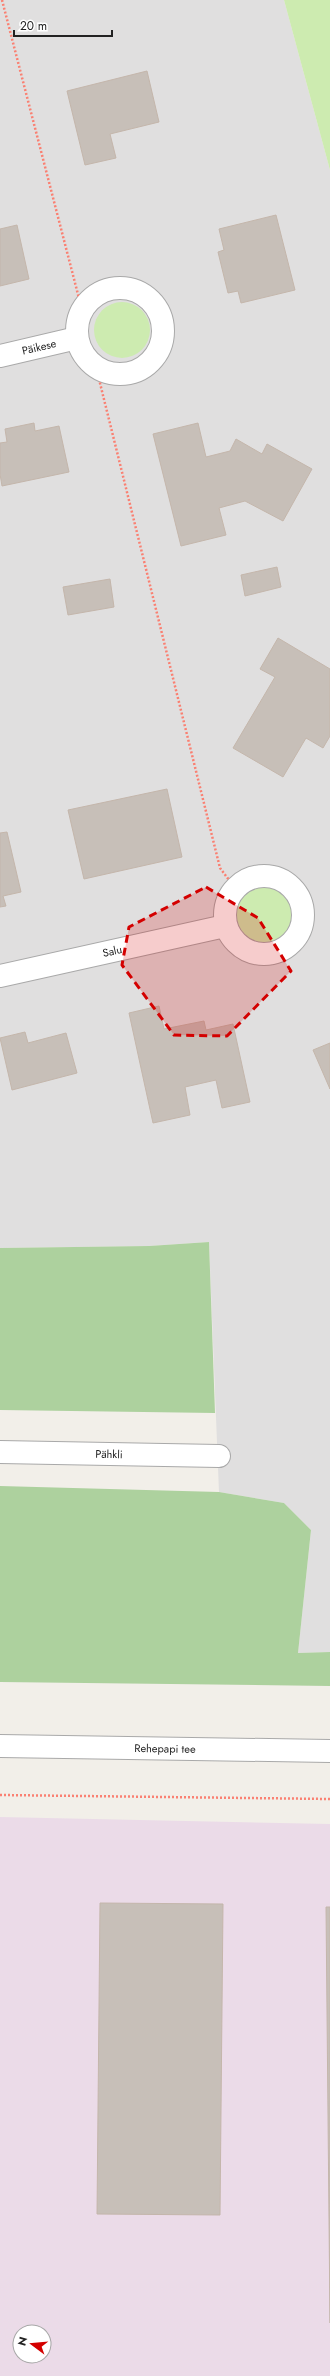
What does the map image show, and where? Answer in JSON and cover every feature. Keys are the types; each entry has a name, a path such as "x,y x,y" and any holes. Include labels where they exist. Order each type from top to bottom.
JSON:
{"street":[{"path":"118,287 133,289 146,296 156,307 162,320 162,335 158,349 144,366 124,374 109,372 96,366 81,349 77,338 77,324 82,310 91,298 104,290 118,287"},
{"name":"Päikese","path":"0,356 77,338"},
{"path":"258,876 271,876 283,881 294,889 300,900 303,913 302,926 296,938 287,947 276,953 263,955 251,953 240,947 231,938 225,926 224,912 227,899 235,888 245,880 258,876"},
{"name":"Salu","path":"0,976 225,926"},
{"name":"Pähkli","path":"0,1452 219,1456"},
{"name":"Rehepapi tee","path":"0,1746 330,1751"}],"path":[{"path":"2,0 82,310"},
{"path":"96,366 220,868 235,888"},
{"path":"0,1795 330,1799"}],"highlighted area":[{"path":"206,887 258,918 291,971 227,1036 174,1035 122,965 129,927"}],"shaded area":[{"path":"0,0 284,0 330,170 330,1652 298,1653 311,1530 284,1503 219,1492 209,1242 149,1246 0,1248"},
{"path":"0,1817 330,1824 330,2376 0,2376"}],"green space":[{"path":"284,0 330,0 330,170"},
{"path":"122,302 133,304 142,310 148,319 150,330 148,341 142,350 133,356 122,358 111,356 102,350 96,341 94,330 96,319 102,310 111,304"},
{"path":"259,887 269,887 284,895 290,904 292,915 290,926 284,935 269,943 259,943 248,938 241,931 236,920 236,910 241,899 248,892"},
{"path":"209,1242 215,1413 0,1410 0,1248 149,1246"},
{"path":"0,1486 219,1492 284,1503 311,1530 298,1653 330,1652 330,1686 0,1682"}],"building":[{"path":"147,71 159,122 110,134 116,158 85,165 67,91"},
{"path":"276,215 295,290 241,303 238,291 228,293 218,252 224,250 219,229"},
{"path":"17,225 29,279 0,286 0,229"},
{"path":"34,423 35,431 59,426 69,472 2,486 0,474 0,443 7,442 5,429"},
{"path":"198,423 206,457 230,451 236,439 262,454 267,444 312,469 283,521 245,501 219,508 226,535 181,546 153,434"},
{"path":"277,567 281,587 245,596 241,575"},
{"path":"110,579 114,607 68,615 63,587"},
{"path":"278,638 330,669 330,736 323,748 306,738 283,777 233,748 275,677 260,669"},
{"path":"167,789 182,857 84,879 68,810"},
{"path":"7,832 21,892 3,896 6,906 0,907 0,833"},
{"path":"159,1006 164,1029 204,1021 206,1030 233,1024 250,1102 222,1108 216,1080 185,1087 190,1115 153,1123 129,1013"},
{"path":"25,1032 28,1043 66,1033 77,1073 12,1090 0,1038"},
{"path":"330,1043 330,1089 313,1050"},
{"path":"100,1903 223,1904 220,2215 97,2214"},
{"path":"326,1907 330,1907 330,2323"}]}
